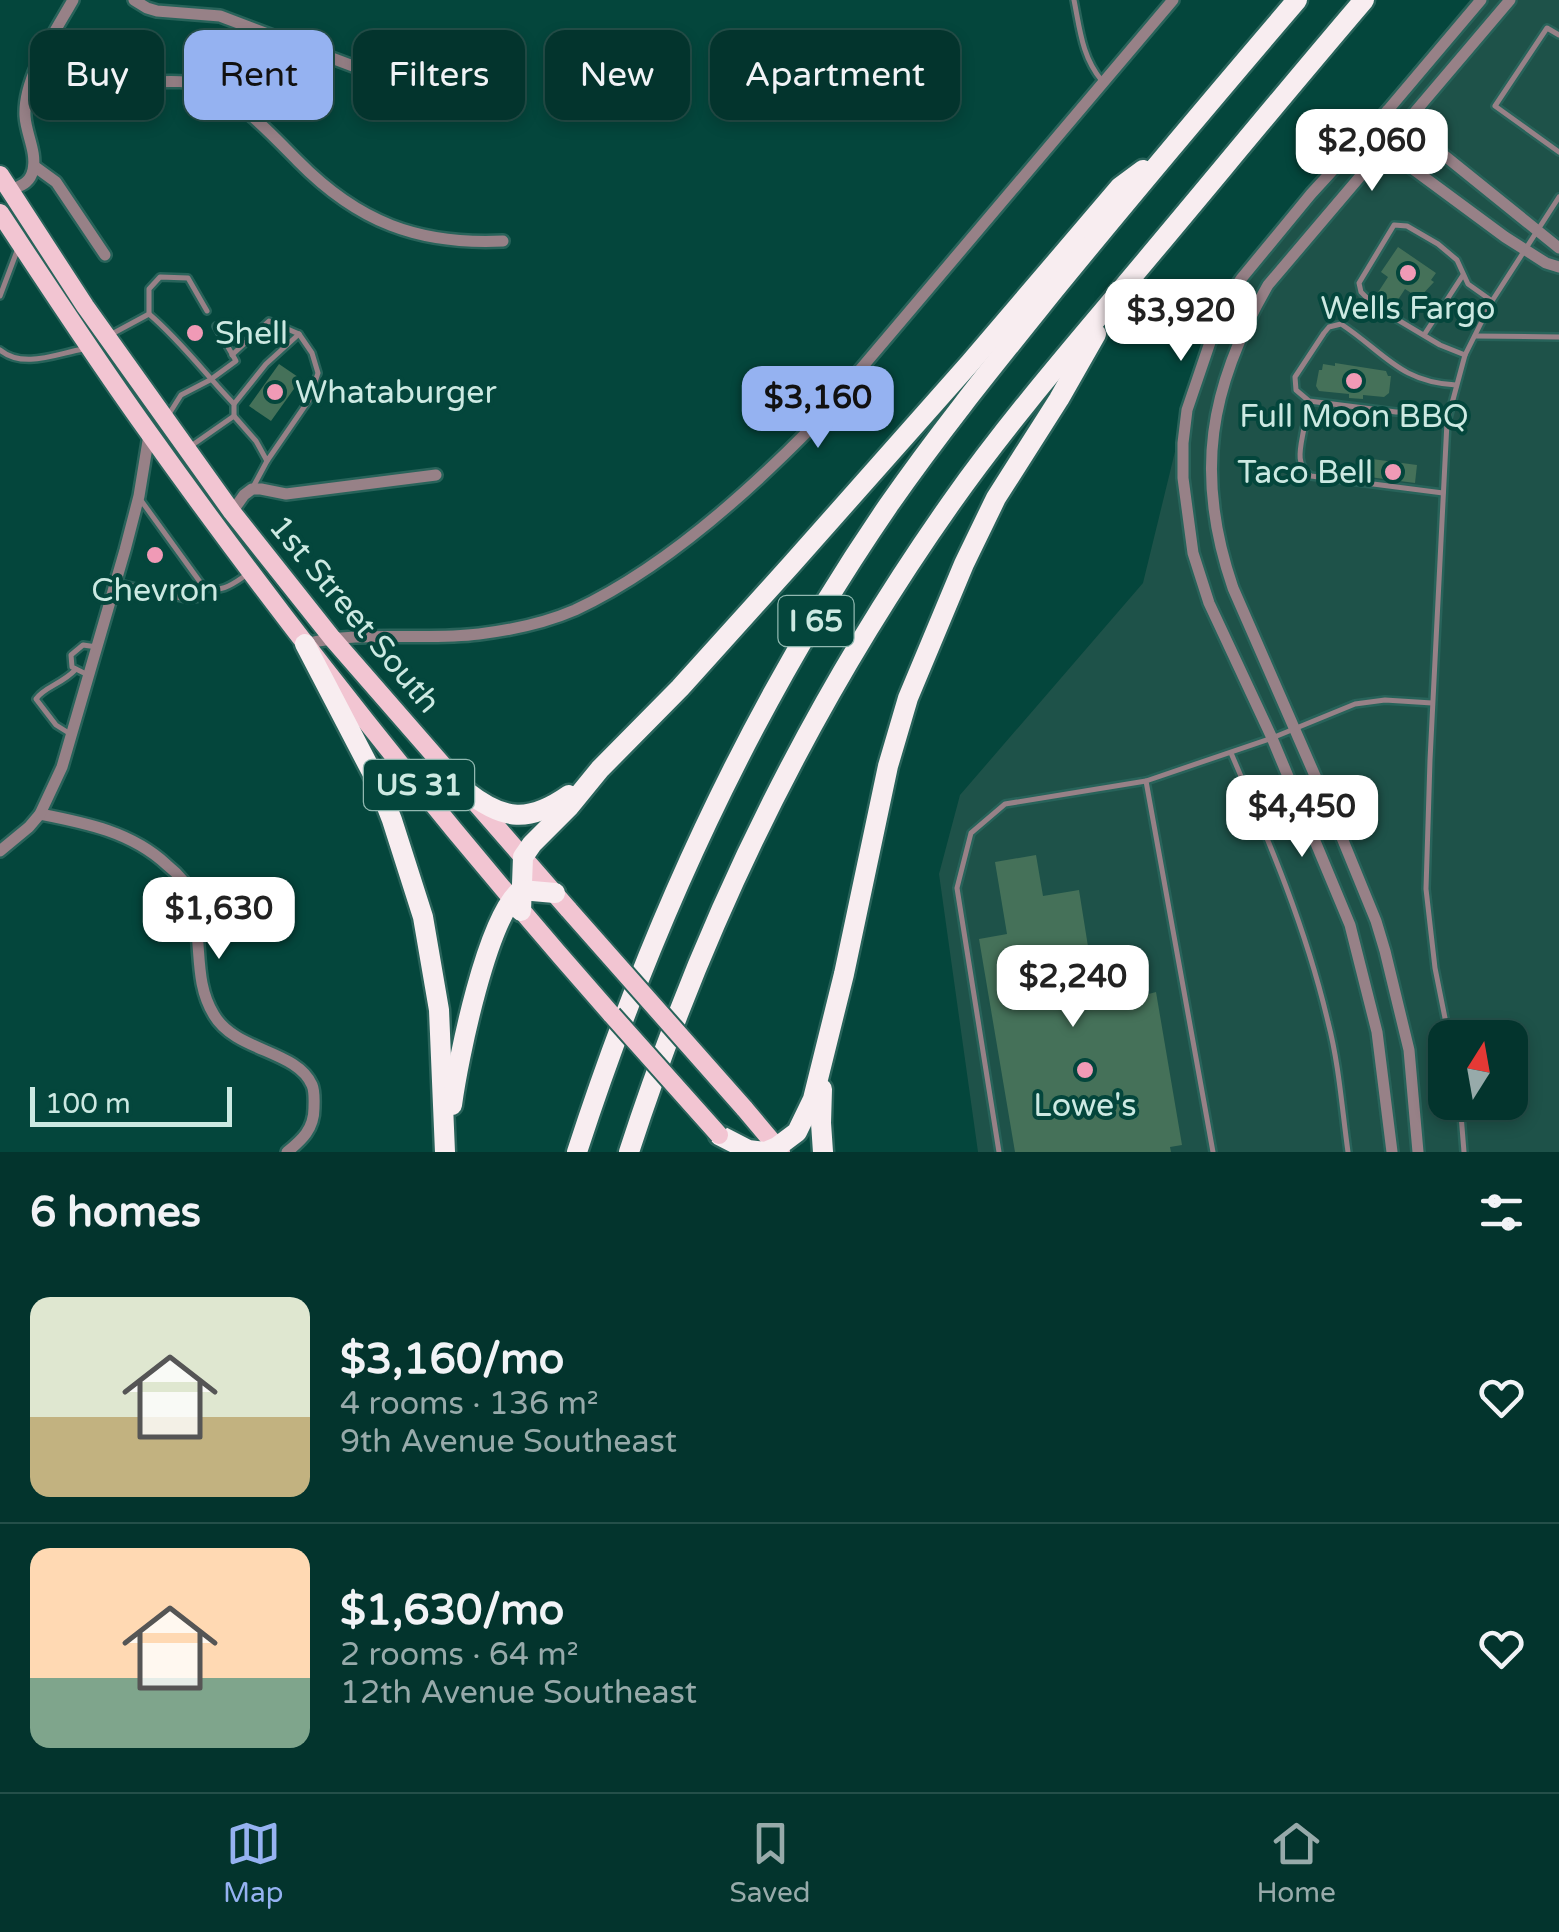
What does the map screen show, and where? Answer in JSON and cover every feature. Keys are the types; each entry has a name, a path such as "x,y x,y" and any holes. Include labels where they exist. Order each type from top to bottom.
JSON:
{"highway":[{"name":"I 65","path":"578,1152 636,984 675,890 733,769 790,664 889,505 983,378 1165,154 1297,0"},
{"name":"I 65","path":"629,1152 686,992 728,892 824,702 880,610 952,500 1033,394 1364,0"},
{"path":"522,906 522,857 791,565 1120,187 1165,154"},
{"path":"719,1135 748,1150 765,1152 779,1150 797,1132 813,1098 823,1059 888,766 908,698 996,498 1123,288"},
{"path":"306,644 378,784 423,917 439,1010 446,1152"},
{"path":"466,791 486,807 530,815 559,802 595,776"},
{"path":"446,1152 453,1100 483,967 498,923 522,906 554,894"},
{"path":"823,1059 823,1152"}],"main road":[{"name":"1st Street South","path":"4,186 186,450 332,638 779,1150"},
{"name":"1st Street South","path":"0,213 150,434 306,644 522,906 735,1152"},
{"path":"90,348 107,337"},
{"path":"150,434 165,420"}],"street":[{"path":"57,30 73,0"},
{"path":"134,0 158,11 220,16 353,66"},
{"path":"306,644 332,638 483,634 528,625 572,611 656,561 761,478 809,430 1173,0"},
{"path":"1392,1152 1377,1032 1350,925 1272,738 1209,603 1193,553 1183,478 1183,443 1188,410 1222,307 1311,194 1480,0"},
{"path":"1418,1152 1409,1050 1385,951 1360,878 1220,551 1210,476 1213,433 1234,350 1268,285 1510,0"},
{"path":"164,80 204,86 254,117 331,191 389,226 413,234 503,241"},
{"path":"4,186 25,184 31,178 34,166 25,112 30,88"},
{"path":"1388,110 1559,248"},
{"path":"1366,134 1524,250 1559,267"},
{"path":"34,166 62,190 104,255"},
{"path":"0,851 40,814 62,767 139,496 150,434"},
{"path":"232,512 252,490 286,494 436,476"},
{"path":"40,814 134,840 174,871 190,892 199,970 211,1010 228,1031 286,1060 312,1085 313,1122 307,1134 287,1152"}],"lane":[{"path":"1074,0 1083,52 1104,83"},
{"path":"1559,35 1547,28 1494,106 1559,152"},
{"path":"1445,1020 1434,968 1426,889 1447,422 1465,355 1492,301 1558,201"},
{"path":"1371,302 1361,292 1359,283 1394,225 1407,226 1438,244 1457,260 1468,284 1492,301"},
{"path":"0,296 20,243"},
{"path":"1424,335 1464,274"},
{"path":"208,312 188,278 160,277 149,290 150,314 171,332 234,404"},
{"path":"107,337 150,314"},
{"path":"1388,314 1465,355"},
{"path":"232,355 270,321 300,334 312,353 318,374 309,400 252,490"},
{"path":"1450,412 1396,412 1309,400 1296,390 1294,377 1324,332 1341,324 1363,338 1387,362 1413,376 1436,384 1456,385"},
{"path":"165,420 180,395 236,361 216,326"},
{"path":"267,461 234,416 234,404 266,364 300,334"},
{"path":"1475,336 1559,337"},
{"path":"0,350 27,360 90,348"},
{"path":"186,450 234,416"},
{"path":"1304,428 1299,460 1302,470 1311,476 1443,493"},
{"path":"139,496 206,588"},
{"path":"206,588 226,588 251,571"},
{"path":"116,582 189,600 199,598 206,588"},
{"path":"75,670 71,659 74,651 83,645 98,647"},
{"path":"75,670 89,675"},
{"path":"72,735 56,725 36,699 75,670"},
{"path":"999,1152 957,888 971,833 1005,804 1146,781 1294,730 1355,704 1433,704"},
{"path":"1231,753 1302,924 1330,1026 1348,1152"},
{"path":"1146,781 1214,1152"},
{"path":"190,892 243,891 258,882"},
{"path":"1461,1120 1464,1152"}],"shaded area":[{"path":"1470,0 1559,0 1559,1152 978,1152 939,874 960,795 1143,583 1180,431 1222,297"}],"building":[{"name":"Wells Fargo","path":"1398,247 1436,273 1431,280 1434,282 1419,298 1405,289 1392,309 1383,310 1383,317 1369,308 1377,305 1375,297 1388,277 1381,272"},
{"name":"Whataburger","path":"279,364 301,379 271,421 249,406"},
{"name":"Full Moon BBQ","path":"1323,364 1386,371 1391,376 1389,393 1384,397 1363,395 1363,399 1319,391 1319,370"},
{"name":"Taco Bell","path":"1372,459 1417,465 1415,483 1369,477"},
{"name":"Lowe's","path":"1036,855 1043,896 1079,890 1090,959 1137,951 1145,995 1156,992 1182,1145 1170,1147 1171,1152 1015,1152 979,939 1007,934 995,862"}],"place":[{"name":"Wells Fargo","path":"1408,273"},
{"name":"Shell","path":"195,333"},
{"name":"Full Moon BBQ","path":"1354,381"},
{"name":"Whataburger","path":"275,392"},
{"name":"Taco Bell","path":"1393,472"},
{"name":"Chevron","path":"155,555"},
{"name":"Lowe's","path":"1085,1070"}]}
